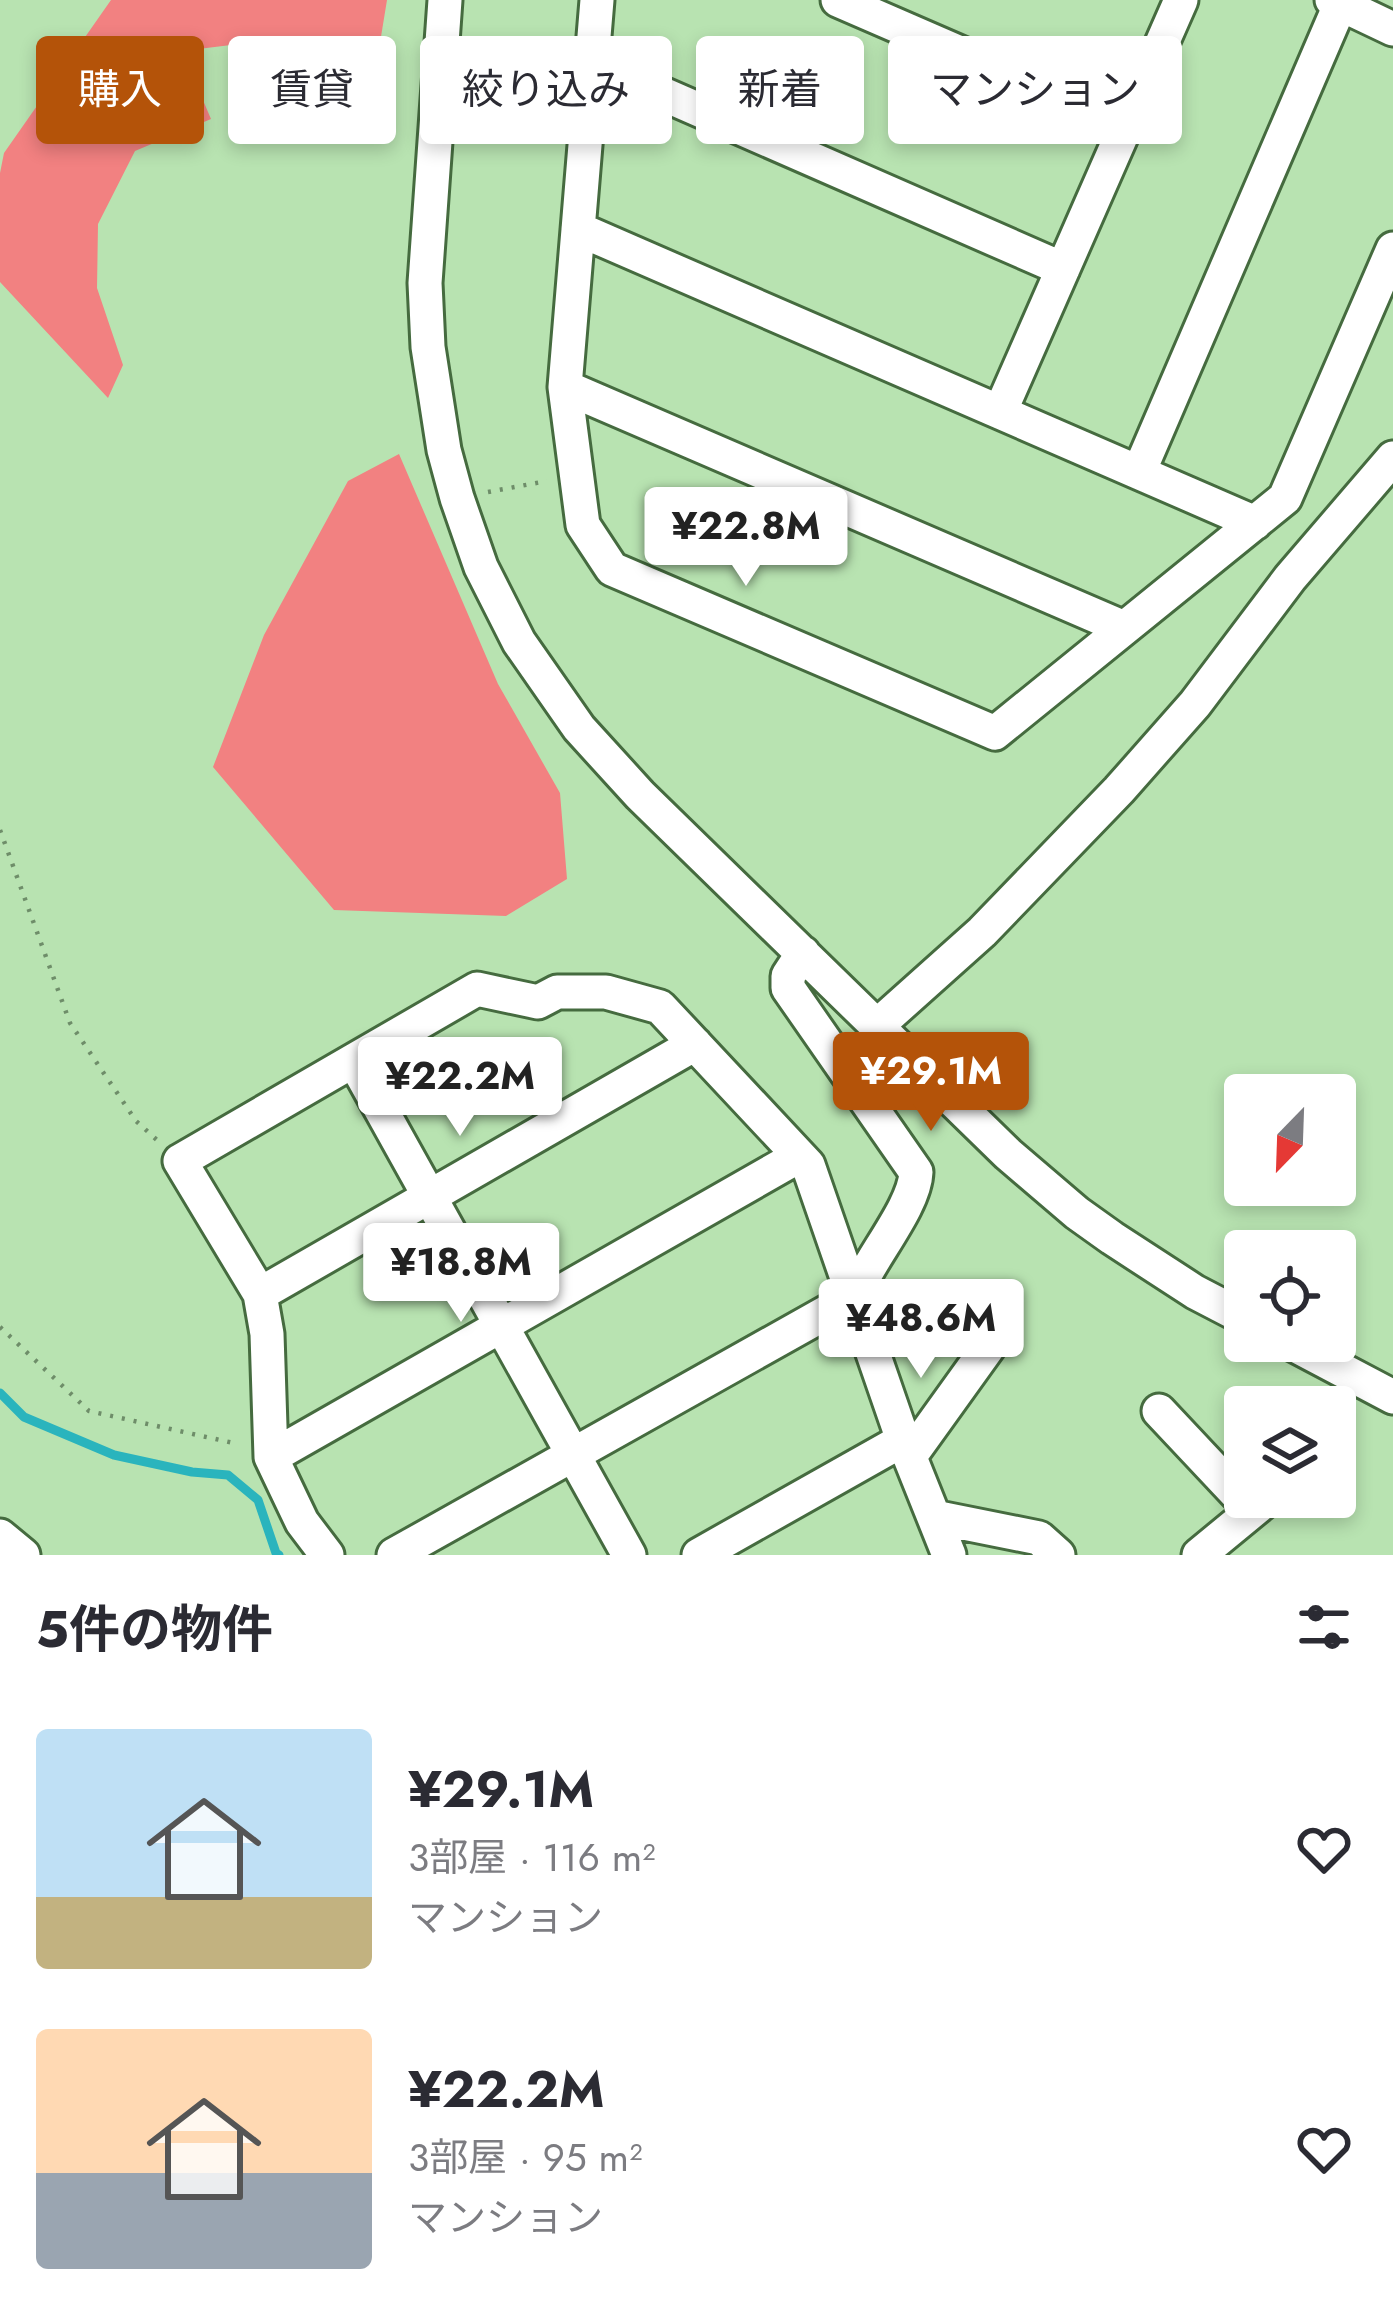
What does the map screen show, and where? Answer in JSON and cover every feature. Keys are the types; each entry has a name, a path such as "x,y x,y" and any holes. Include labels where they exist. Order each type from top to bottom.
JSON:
{"street":[{"path":"445,0 425,313 435,398 457,498 482,567 519,642 567,713 640,795 1008,1154 1077,1213 1224,1307"},
{"path":"594,36 597,0"},
{"path":"838,0 921,36"},
{"path":"1165,36 1181,0"},
{"path":"1138,472 1336,3 1393,29"},
{"path":"672,98 1063,268"},
{"path":"585,144 565,387 583,525 612,569 995,733 1286,499 1393,249"},
{"path":"1000,412 1118,144"},
{"path":"578,229 1255,523"},
{"path":"565,387 1124,628"},
{"path":"878,1025 982,932 1119,790 1196,704 1290,578 1393,458"},
{"path":"394,1555 854,1297 908,1200 916,1172 788,988 788,976 803,953"},
{"path":"327,1555 302,1522 272,1457 267,1334 260,1294 180,1161 477,989 538,1002 557,992 606,992 660,1007 808,1165 949,1555"},
{"path":"260,1294 695,1044"},
{"path":"354,1060 629,1555"},
{"path":"272,1457 799,1156"},
{"path":"699,1555 907,1448 989,1346"},
{"path":"1327,1362 1393,1397"},
{"path":"1160,1411 1224,1471"},
{"path":"934,1517 1039,1538 1058,1555"},
{"path":"1199,1555 1243,1518"},
{"path":"0,1536 23,1555"}],"path":[{"path":"457,498 577,475"},
{"path":"0,830 70,1023 136,1121 180,1161"},
{"path":"0,1327 89,1411 241,1444 272,1457"}],"shaded area":[{"path":"111,0 387,0 381,36 228,36 228,45 204,48 204,36 86,36"},
{"path":"36,107 36,144 152,144 135,151 98,224 97,288 123,365 108,398 0,282 4,153"},
{"path":"399,454 498,684 560,793 567,879 506,916 334,910 213,767 264,635 348,481"}],"waterway":[{"path":"0,1393 24,1417 114,1455 228,1475 258,1500 279,1555"}]}
